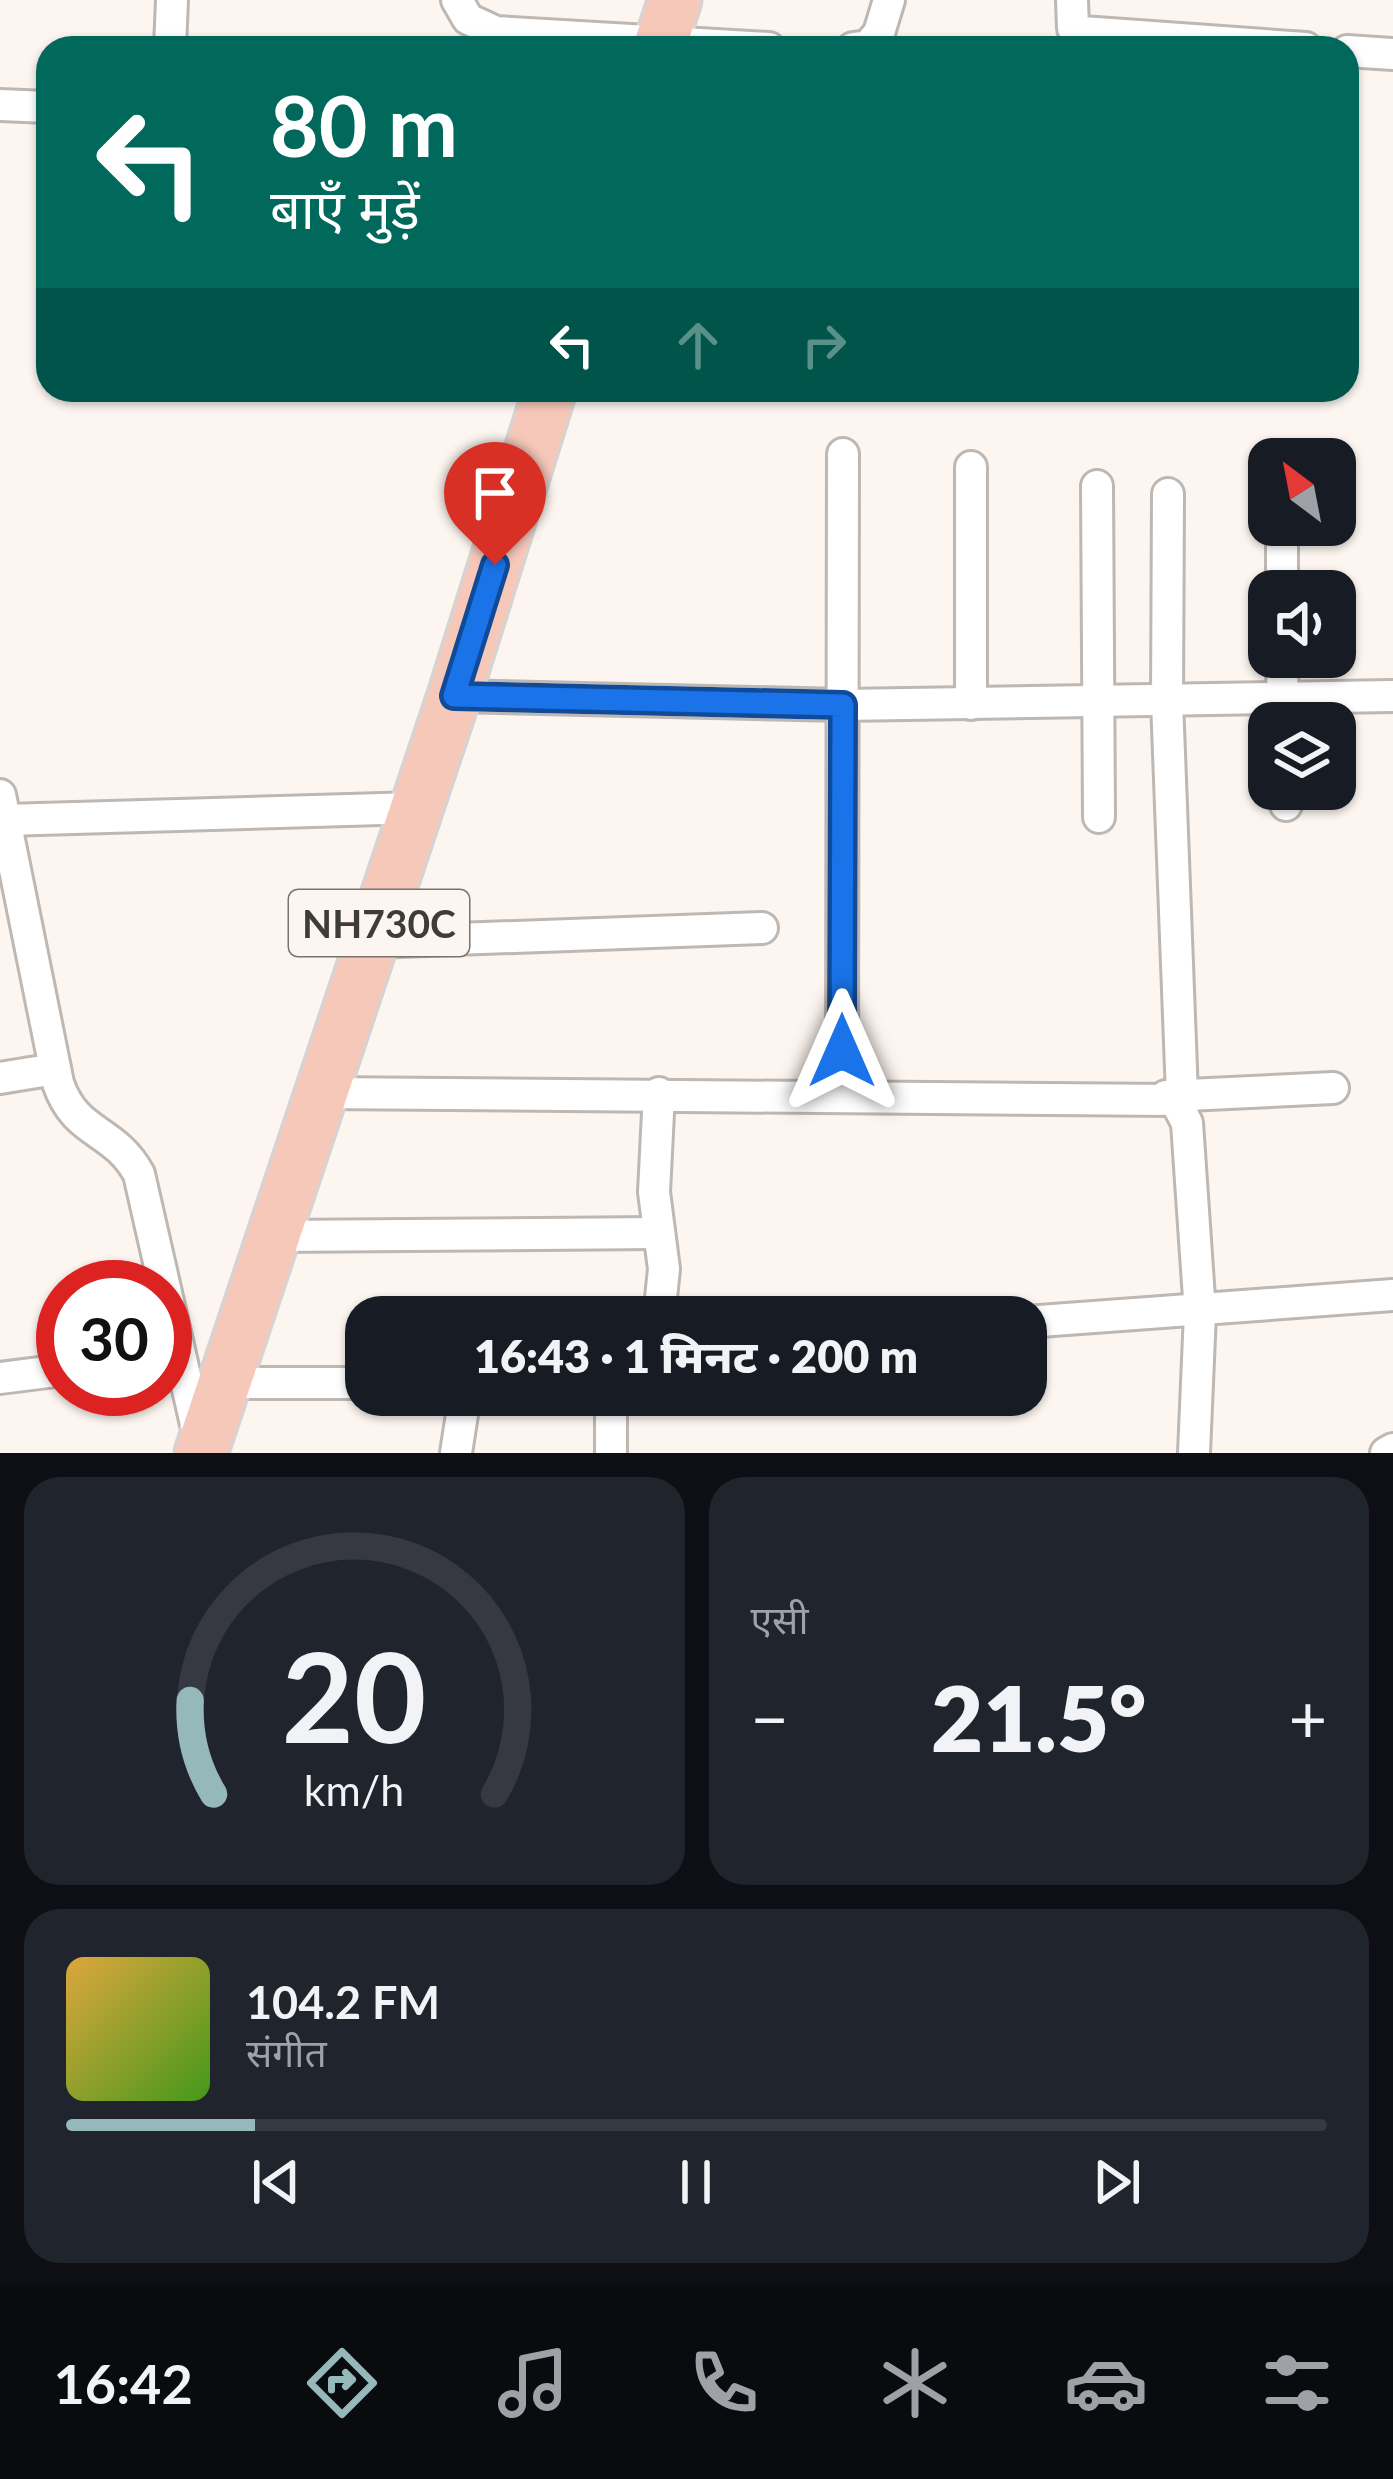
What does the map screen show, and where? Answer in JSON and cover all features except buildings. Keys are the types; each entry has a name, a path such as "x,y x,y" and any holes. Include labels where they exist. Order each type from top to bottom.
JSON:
{"highway":[{"name":"NH730C","path":"202,1452 454,696 546,402"}],"street":[{"path":"170,36 172,0"},
{"path":"457,0 468,20 496,32 665,31 696,36"},
{"path":"876,36 889,0"},
{"path":"1072,0 1073,28 1138,36"},
{"path":"1359,52 1393,54"},
{"path":"0,105 36,106"},
{"path":"842,1094 843,454"},
{"path":"971,467 971,704"},
{"path":"1097,486 1100,817"},
{"path":"1168,494 1171,1095 1187,1123 1199,1313 1194,1453"},
{"path":"454,696 843,705 1167,701 1248,708"},
{"path":"1349,702 1393,696"},
{"path":"156,1260 140,1174 125,1149 72,1115 55,1070 4,827 416,808"},
{"path":"373,942 762,928"},
{"path":"0,1078 55,1070"},
{"path":"321,1093 1171,1095 1333,1088"},
{"path":"659,1093 654,1192 664,1269 661,1296"},
{"path":"275,1236 658,1233"},
{"path":"1047,1321 1393,1295"},
{"path":"0,1378 36,1373"},
{"path":"225,1383 345,1383"},
{"path":"191,1416 202,1452"},
{"path":"456,1453 462,1416"},
{"path":"611,1416 611,1453"}],"route":[{"path":"495,565 454,696 843,705 842,1051"}]}
